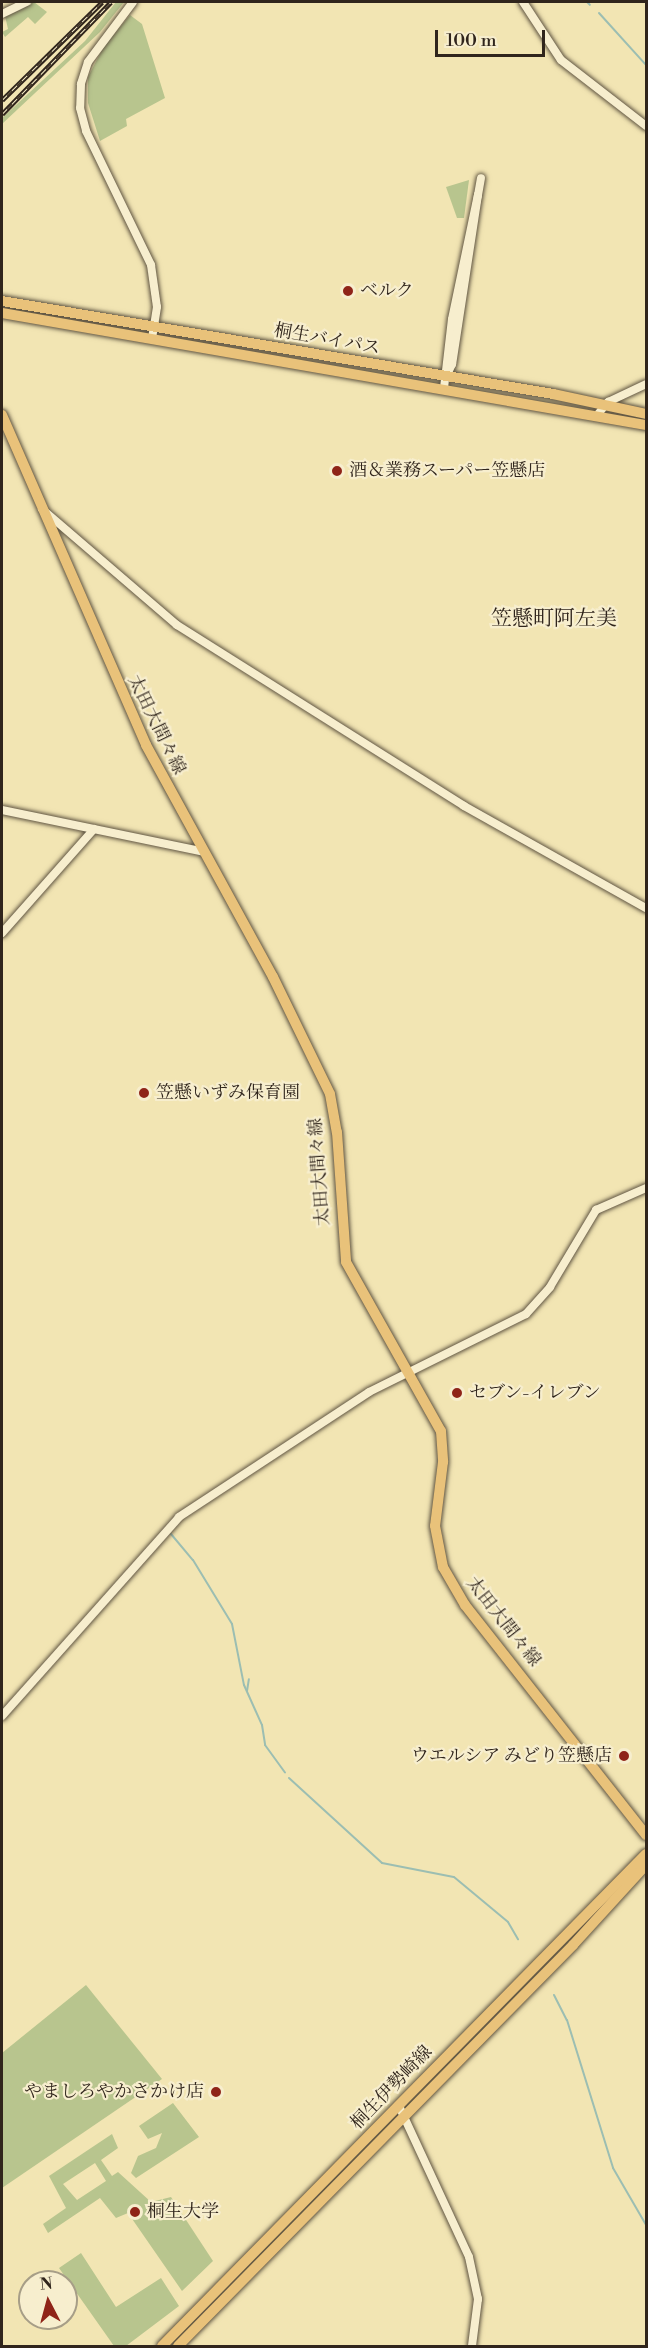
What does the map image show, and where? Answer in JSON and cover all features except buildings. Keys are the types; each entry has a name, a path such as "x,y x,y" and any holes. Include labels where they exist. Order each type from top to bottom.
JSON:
{"main road":[{"name":"桐生バイパス","path":"2,302 445,382 602,409 646,414"},
{"name":"桐生バイパス","path":"2,313 152,339 445,382"},
{"name":"桐生バイパス","path":"602,409 646,425"},
{"name":"太田大間々線","path":"2,415 134,722 326,1083 337,1131 346,1262 438,1424 442,1439 436,1537 454,1588 646,1835"},
{"name":"桐生伊勢崎線","path":"162,2346 646,1854"},
{"name":"桐生伊勢崎線","path":"178,2346 404,2118 646,1865"}],"street":[{"path":"2,14 27,2"},
{"path":"133,2 86,67 80,108 86,131 152,265 157,292 152,339"},
{"path":"523,2 561,60 646,126"},
{"path":"445,382 452,319 481,178"},
{"path":"602,409 646,384"},
{"path":"42,509 177,625 464,806 646,908"},
{"path":"2,810 204,852"},
{"path":"2,933 94,830"},
{"path":"2,1716 179,1517 350,1404 408,1372 493,1334 526,1314 550,1287 596,1210 646,1188"},
{"path":"399,2106 475,2276 478,2300 472,2346"}],"green space":[{"path":"34,2 47,12 35,24 28,17 5,37 2,32 8,29 5,16"},
{"path":"116,2 124,2 100,32 2,124 2,118 85,41"},
{"path":"130,15 142,24 165,98 126,119 127,126 100,141 88,103 88,77 103,48"},
{"path":"469,180 464,218 457,218 446,187"},
{"path":"86,1985 162,2079 2,2188 2,2053"},
{"path":"173,2103 199,2137 136,2178 131,2173 138,2156 156,2148 162,2133 148,2139 139,2126"},
{"path":"112,2134 118,2148 101,2160 112,2176 118,2172 151,2202 171,2197 213,2261 182,2291 128,2213 116,2218 100,2198 48,2233 43,2224 66,2208 49,2176","holes":["95,2163 106,2181 77,2200 63,2184"]},
{"path":"81,2253 116,2307 161,2278 179,2306 126,2346 114,2346 78,2295 78,2270 60,2270 59,2268"}],"waterway":[{"path":"587,2 590,5"},
{"path":"599,13 646,65"},
{"path":"171,1534 193,1560 232,1624 244,1685 262,1725 265,1745 285,1773"},
{"path":"247,1691 249,1679"},
{"path":"289,1778 382,1863 454,1877 508,1922 518,1939"},
{"path":"554,1995 567,2020 613,2168 646,2225"}],"railway":[{"path":"2,100 102,2"},
{"path":"2,114 111,2"}],"place":[{"name":"ベルク","path":"348,291"},
{"name":"酒＆業務スーパー笠懸店","path":"337,471"},
{"name":"笠懸いずみ保育園","path":"144,1093"},
{"name":"セブン-イレブン","path":"457,1393"},
{"name":"ウエルシア みどり笠懸店","path":"624,1756"},
{"name":"やましろやかさかけ店","path":"216,2092"},
{"name":"桐生大学","path":"135,2212"}],"district":[{"name":"笠懸町阿左美","path":"554,619"}]}
